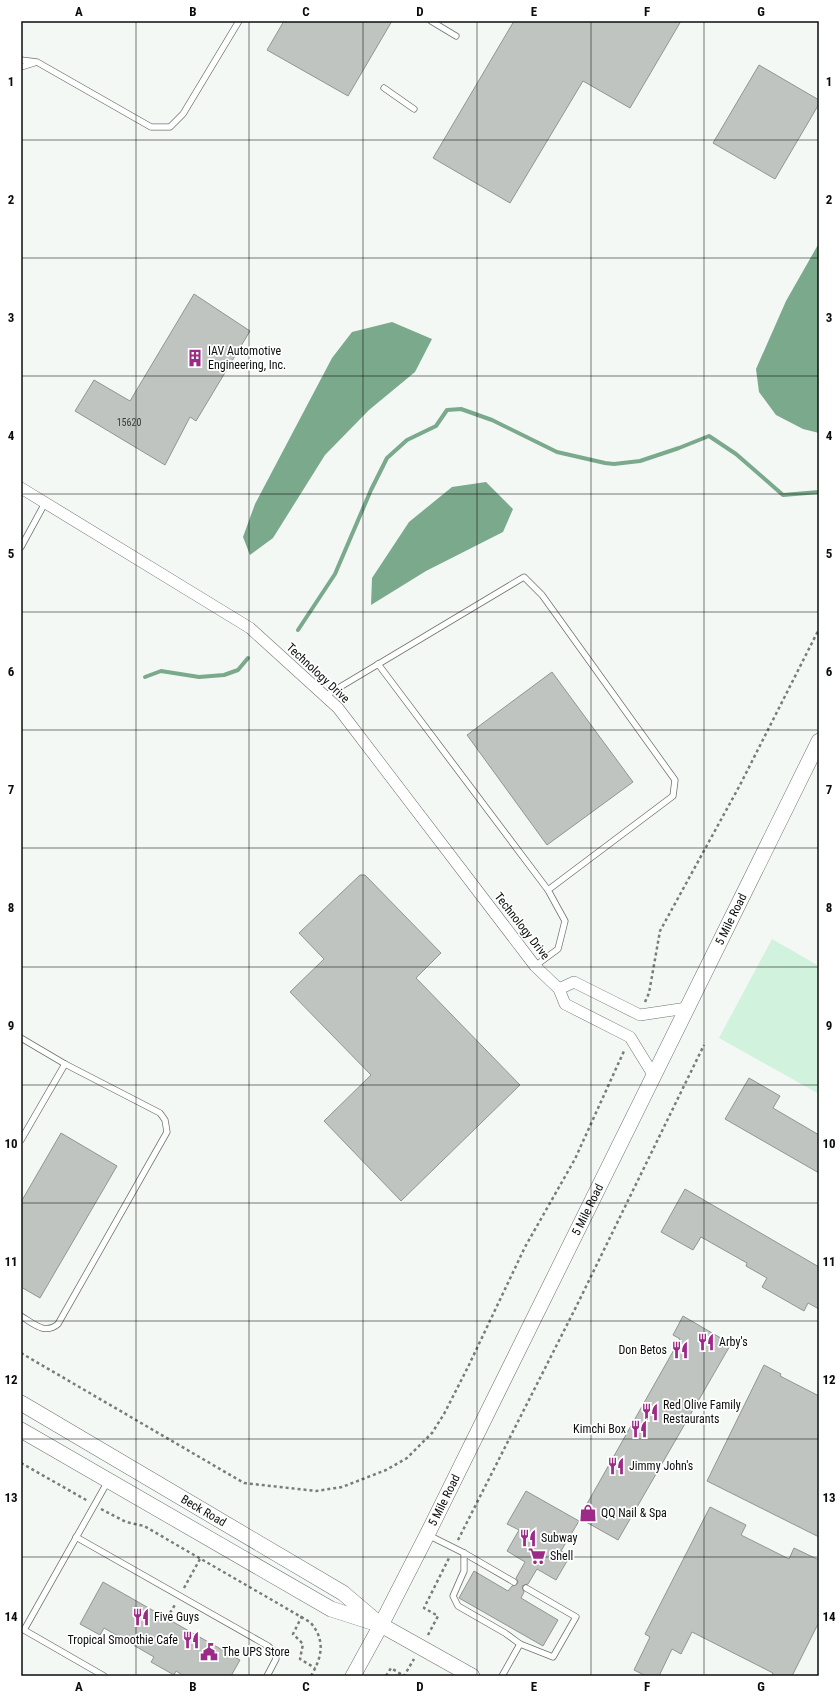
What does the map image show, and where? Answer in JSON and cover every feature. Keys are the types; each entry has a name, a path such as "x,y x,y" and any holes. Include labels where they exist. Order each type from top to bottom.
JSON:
{"street":[{"name":"Technology Drive","path":"21,488 250,628 338,708 535,966 559,989 564,1004 630,1037"},
{"name":"5 Mile Road","path":"353,1676 427,1535 819,741"},
{"path":"559,989 574,982 640,1015 687,1008"},
{"path":"630,1037 654,1076"},
{"name":"Beck Road","path":"21,1403 343,1593 381,1625"},
{"name":"Beck Road","path":"21,1430 331,1609 381,1625 422,1646 472,1676"}],"lane":[{"path":"21,60 37,62 151,128 170,127 183,114 239,21"},
{"path":"431,21 456,36"},
{"path":"21,67 37,62"},
{"path":"384,88 414,109"},
{"path":"21,547 45,503"},
{"path":"325,696 524,577 542,595 675,780 673,796 548,890"},
{"path":"378,664 548,890 565,921 558,950 535,966"},
{"path":"21,1038 65,1064 160,1113 165,1120 167,1132 58,1324 52,1329 44,1330 21,1316"},
{"path":"21,1140 65,1064"},
{"path":"104,1676 22,1629 108,1481"},
{"path":"427,1535 464,1553 514,1582"},
{"path":"76,1537 274,1652 276,1659 267,1676"},
{"path":"464,1553 464,1571 453,1596 458,1606 505,1633 520,1644 553,1657 576,1617 526,1588"},
{"path":"502,1676 520,1644"}],"path":[{"path":"640,1015 649,993 660,931 740,785 819,629"},
{"path":"21,1354 244,1483 316,1491 342,1487 386,1470 412,1453 432,1433 444,1414 525,1248 575,1159 630,1037"},
{"path":"386,1676 391,1668 404,1676 438,1616 424,1608 573,1312 704,1045"},
{"path":"21,1463 126,1522 144,1526 302,1616 310,1622 319,1635 321,1644 321,1656 311,1676"},
{"path":"170,1613 200,1559"},
{"path":"302,1616 293,1634 303,1644 300,1659 316,1668"}],"shaded area":[{"path":"819,243 819,433 803,429 776,415 759,392 756,369 786,301"},
{"path":"392,322 432,339 415,372 369,410 325,455 273,538 250,555 243,537 255,504 332,358 352,332"},
{"path":"486,482 513,509 503,532 426,571 371,605 372,578 409,522 452,487"},
{"path":"772,939 819,966 819,1094 719,1038"}],"building":[{"path":"284,21 392,21 348,96 267,50"},
{"path":"514,21 681,21 630,108 583,81 510,203 433,158"},
{"path":"759,65 819,100 819,104 775,179 713,143"},
{"path":"194,294 250,331 196,421 190,417 165,465 75,411 94,380 130,401"},
{"path":"552,672 633,782 547,845 467,735"},
{"path":"360,875 365,875 441,953 416,978 520,1085 401,1201 324,1121 371,1075 290,992 324,959 299,933"},
{"path":"749,1078 780,1096 773,1108 819,1135 819,1173 725,1119"},
{"path":"61,1133 117,1166 40,1298 21,1287 21,1202"},
{"path":"685,1189 819,1267 819,1309 808,1303 804,1311 762,1287 767,1278 746,1266 747,1263 701,1237 693,1250 661,1232"},
{"path":"683,1316 731,1344 618,1540 579,1518 680,1339 673,1335"},
{"path":"764,1365 781,1374 780,1376 819,1396 819,1537 707,1481"},
{"path":"526,1491 579,1521 561,1551 570,1556 556,1580 537,1569 528,1584 522,1586 524,1592 521,1598 558,1620 543,1646 459,1598 474,1571 508,1591 512,1586 517,1584 518,1582 516,1578 525,1562 507,1551 519,1530 507,1524"},
{"path":"710,1507 746,1525 741,1535 789,1559 794,1548 819,1560 819,1622 792,1676 771,1676 773,1673 692,1632 681,1654 672,1649 659,1676 646,1676 634,1670 650,1637 645,1634"},
{"path":"103,1582 240,1660 231,1676 184,1676 176,1671 174,1675 151,1662 154,1657 104,1628 100,1635 80,1624"}],"waterway":[{"path":"298,630 335,574 371,490 387,458 407,440 436,426 447,410 461,409 492,420 557,452 614,464 640,461 709,436 736,454 783,495 819,492"},
{"path":"145,677 161,671 199,677 224,675 238,670 248,658"}],"place":[{"name":"IAV Automotive Engineering, Inc.","path":"195,358"},
{"name":"Arby's","path":"706,1342"},
{"name":"Don Betos","path":"680,1350"},
{"name":"Red Olive Family Restaurants","path":"650,1412"},
{"name":"Kimchi Box","path":"639,1429"},
{"name":"Jimmy John's","path":"616,1466"},
{"name":"QQ Nail & Spa","path":"588,1513"},
{"name":"Subway","path":"528,1538"},
{"name":"Shell","path":"537,1556"},
{"name":"Five Guys","path":"141,1617"},
{"name":"Tropical Smoothie Cafe","path":"191,1640"},
{"name":"The UPS Store","path":"209,1652"}]}
